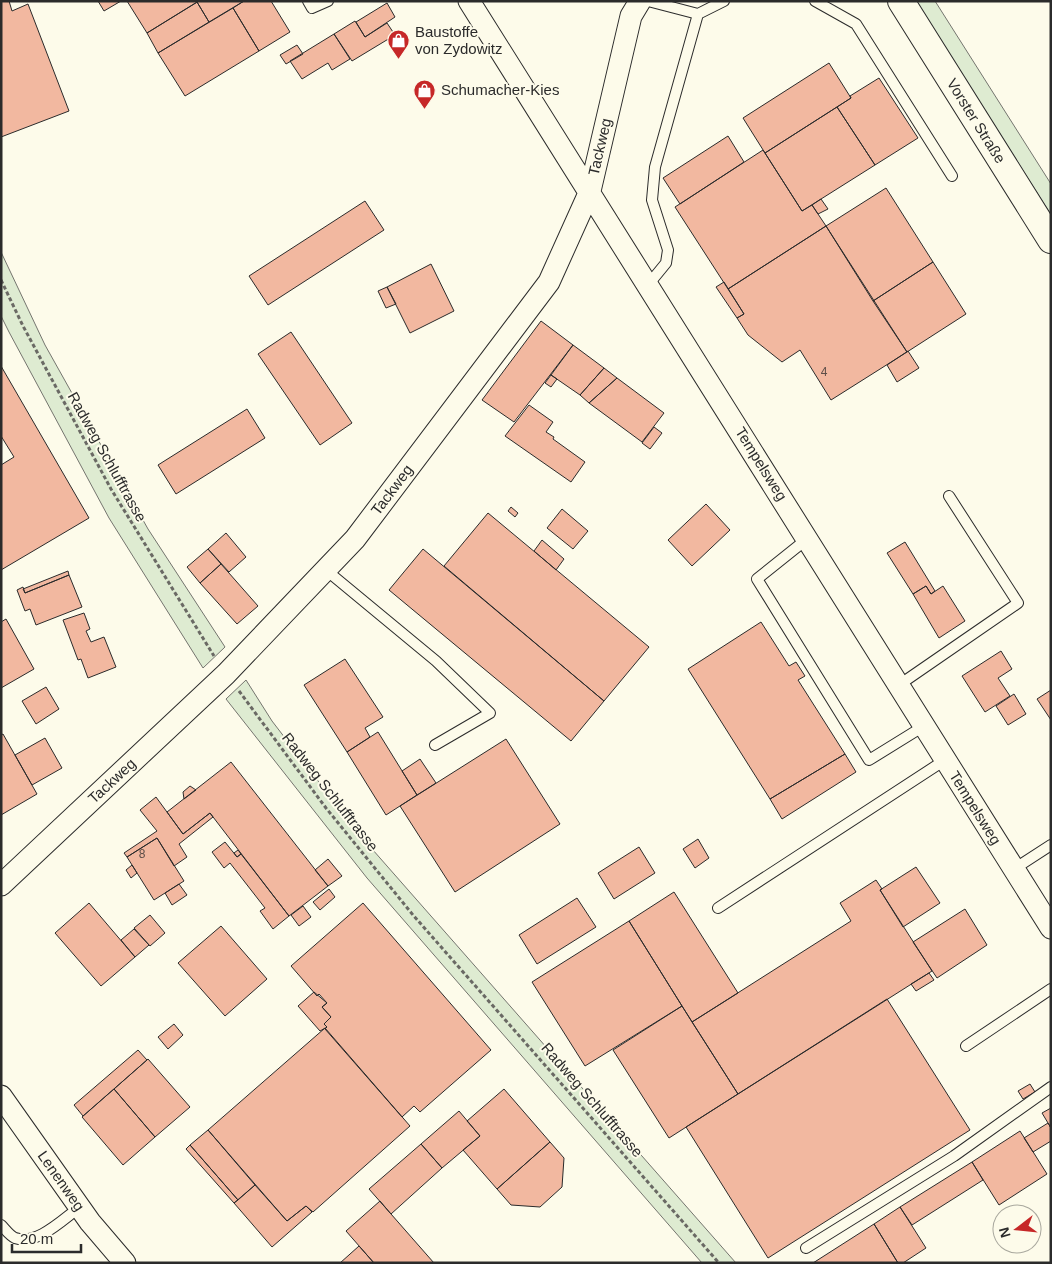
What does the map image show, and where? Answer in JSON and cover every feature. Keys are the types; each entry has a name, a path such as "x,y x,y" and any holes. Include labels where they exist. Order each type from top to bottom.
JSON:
{"street":[{"name":"Tempelsweg","path":"469,1 1051,928"},
{"name":"Tackweg","path":"1,884 226,674 355,539 549,282 590,191 631,16 640,1"},
{"name":"Vorster Straße","path":"901,1 1051,240"},
{"name":"Lenenweg","path":"1,1096 80,1207 125,1263"}],"lane":[{"path":"308,1 312,8 328,1"},
{"path":"648,1 698,14 724,1"},
{"path":"815,1 856,24 952,176"},
{"path":"648,285 666,263 668,250 652,200 655,167 698,14"},
{"path":"899,685 1018,602 949,496"},
{"path":"807,539 757,579 868,760 924,726"},
{"path":"326,570 436,661 490,713 435,745"},
{"path":"718,908 946,760"},
{"path":"1014,869 1051,845"},
{"path":"966,1046 1051,989"},
{"path":"806,1248 954,1156 1051,1087"},
{"path":"1,1225 14,1238 26,1240 40,1235 80,1207"}],"path":[{"name":"Radweg Schlufftrasse","path":"1,280 23,326 110,489 205,644 226,674 326,808 413,915 719,1263"}],"green space":[{"path":"916,1 935,1 1051,184 1051,215"},
{"path":"1,252 45,345 148,529 225,647 203,668 109,518 1,316"},
{"path":"246,680 272,721 358,833 736,1263 702,1263 367,878 226,699"}],"building":[{"path":"1,1 9,1 12,11 28,4 69,111 1,137"},
{"path":"98,1 121,1 104,11"},
{"path":"127,1 199,1 147,33"},
{"path":"244,1 209,22 197,2"},
{"path":"244,1 271,1 290,32 259,51 233,8"},
{"path":"197,2 209,22 158,53 147,33"},
{"path":"387,3 395,17 365,37 356,22"},
{"path":"233,8 259,51 185,96 158,53"},
{"path":"355,21 365,37 387,23 395,35 352,61 334,34"},
{"path":"334,34 350,59 332,70 328,63 302,79 290,61"},
{"path":"297,45 303,54 286,64 280,55"},
{"path":"829,63 851,98 765,153 743,118"},
{"path":"879,78 918,138 875,165 837,107 851,98 850,96"},
{"path":"837,107 875,165 802,211 765,153"},
{"path":"728,136 744,162 680,204 663,178"},
{"path":"763,150 802,211 812,205 826,226 728,289 675,207"},
{"path":"886,188 933,262 873,301 826,226"},
{"path":"821,199 828,209 818,214 812,205"},
{"path":"365,201 384,230 268,305 249,276"},
{"path":"826,226 907,352 831,400 800,350 782,362 748,335 737,318 744,314 728,289"},
{"path":"933,262 966,314 907,352 873,301"},
{"path":"431,264 454,311 410,333 387,287"},
{"path":"724,282 744,314 737,318 716,287"},
{"path":"387,287 396,304 386,308 378,291"},
{"path":"541,321 573,345 514,422 482,400"},
{"path":"291,332 352,423 320,445 258,354"},
{"path":"573,345 604,368 580,395 551,375"},
{"path":"908,351 919,368 897,382 887,365"},
{"path":"1,366 89,518 1,570 1,465 14,457 1,436"},
{"path":"604,368 617,378 589,403 580,395"},
{"path":"551,375 557,379 551,387 545,383"},
{"path":"617,378 664,413 642,442 589,403"},
{"path":"529,405 553,422 546,432 585,462 571,482 505,436"},
{"path":"247,409 265,438 176,494 158,465"},
{"path":"654,427 662,433 650,449 642,443"},
{"path":"706,504 730,530 692,566 668,540"},
{"path":"511,507 518,513 515,517 508,511"},
{"path":"562,509 588,531 573,549 547,528"},
{"path":"488,513 649,647 604,701 444,566"},
{"path":"226,533 246,557 229,572 208,549"},
{"path":"542,540 564,559 556,570 534,551"},
{"path":"905,542 935,591 931,594 926,586 913,594 887,553"},
{"path":"208,549 221,564 200,583 187,567"},
{"path":"423,549 604,701 571,741 389,590"},
{"path":"221,564 258,606 237,624 200,583"},
{"path":"68,571 69,575 25,593 23,589"},
{"path":"69,575 82,607 36,625 30,609 25,611 17,590 23,587 25,593"},
{"path":"926,586 931,594 943,586 965,621 939,638 913,594"},
{"path":"84,613 90,629 86,631 91,642 104,637 116,667 88,678 81,659 78,660 63,620"},
{"path":"6,619 34,669 1,688 1,622"},
{"path":"761,622 789,666 796,662 805,676 798,680 845,754 770,799 688,669"},
{"path":"1001,651 1012,669 998,678 1010,696 985,712 962,676"},
{"path":"345,659 383,717 365,728 370,737 347,752 304,685"},
{"path":"46,687 59,709 36,724 22,701"},
{"path":"1051,690 1051,720 1037,699"},
{"path":"1014,694 1026,714 1008,725 996,706"},
{"path":"378,732 417,795 386,815 347,752"},
{"path":"3,734 37,794 1,815 1,735"},
{"path":"45,738 62,768 32,785 15,755"},
{"path":"506,739 560,824 455,892 400,806"},
{"path":"845,754 856,772 782,819 770,799"},
{"path":"420,759 436,783 417,795 402,771"},
{"path":"231,762 328,886 289,916 210,813 183,834 167,812"},
{"path":"190,786 196,790 184,799 183,792"},
{"path":"156,797 183,834 210,813 213,817 179,844 187,857 174,866 157,838 127,857 124,853 157,831 140,810"},
{"path":"157,838 184,881 154,900 127,857"},
{"path":"698,839 709,858 695,868 683,849"},
{"path":"225,842 237,857 241,854 289,916 273,929 260,911 265,908 230,863 224,868 212,852"},
{"path":"639,847 655,873 614,899 598,873"},
{"path":"238,850 241,854 237,857 234,853"},
{"path":"328,859 342,876 328,886 315,870"},
{"path":"132,865 137,873 131,878 126,870"},
{"path":"916,867 940,903 903,927 880,890"},
{"path":"876,880 882,889 880,890 932,971 738,1094 692,1022 851,921 840,903"},
{"path":"179,884 187,895 172,905 165,893"},
{"path":"329,889 335,897 320,910 313,902"},
{"path":"674,892 738,993 692,1022 629,921"},
{"path":"577,898 596,927 537,964 519,935"},
{"path":"89,903 135,957 101,986 55,933"},
{"path":"363,903 491,1050 420,1112 414,1106 402,1117 325,1029 327,1027 324,1024 331,1017 322,1007 327,1003 319,994 317,996 291,966"},
{"path":"303,906 311,917 299,926 291,915"},
{"path":"965,909 987,945 937,978 913,942"},
{"path":"150,915 165,933 150,946 134,928"},
{"path":"629,921 682,1006 585,1066 532,982"},
{"path":"221,926 267,979 225,1016 178,963"},
{"path":"134,929 149,945 135,957 121,940"},
{"path":"929,973 934,980 916,991 911,984"},
{"path":"314,992 327,1003 322,1007 331,1017 324,1024 327,1027 320,1031 298,1006"},
{"path":"887,999 970,1130 768,1258 686,1127"},
{"path":"682,1006 738,1094 669,1138 613,1050"},
{"path":"174,1024 183,1035 168,1049 158,1037"},
{"path":"325,1028 410,1126 313,1212 306,1206 287,1221 208,1130"},
{"path":"138,1050 147,1060 83,1116 74,1105"},
{"path":"148,1059 190,1107 155,1137 114,1089"},
{"path":"1030,1084 1035,1092 1023,1099 1018,1091"},
{"path":"114,1089 155,1137 123,1165 82,1117"},
{"path":"504,1089 550,1142 497,1189 463,1150 480,1136 467,1121"},
{"path":"1051,1108 1051,1128 1042,1113"},
{"path":"459,1111 480,1136 442,1168 421,1144"},
{"path":"1048,1123 1051,1128 1051,1141 1033,1152 1024,1138"},
{"path":"208,1130 255,1185 238,1200 190,1145"},
{"path":"1020,1131 1047,1174 998,1204 972,1162"},
{"path":"550,1142 564,1158 562,1187 540,1207 511,1205 497,1189"},
{"path":"421,1144 442,1168 391,1214 369,1189"},
{"path":"190,1145 238,1200 234,1203 186,1149"},
{"path":"972,1162 983,1180 912,1225 900,1207"},
{"path":"255,1185 287,1221 306,1206 312,1212 272,1247 234,1203"},
{"path":"380,1201 434,1263 374,1263 346,1231"},
{"path":"900,1207 926,1248 903,1263 898,1263 874,1224"},
{"path":"874,1224 898,1263 813,1263"},
{"path":"359,1246 374,1263 340,1263"}],"place":[{"name":"Baustoffe von Zydowitz","path":"399,60"},
{"name":"Schumacher-Kies","path":"425,109"}]}
